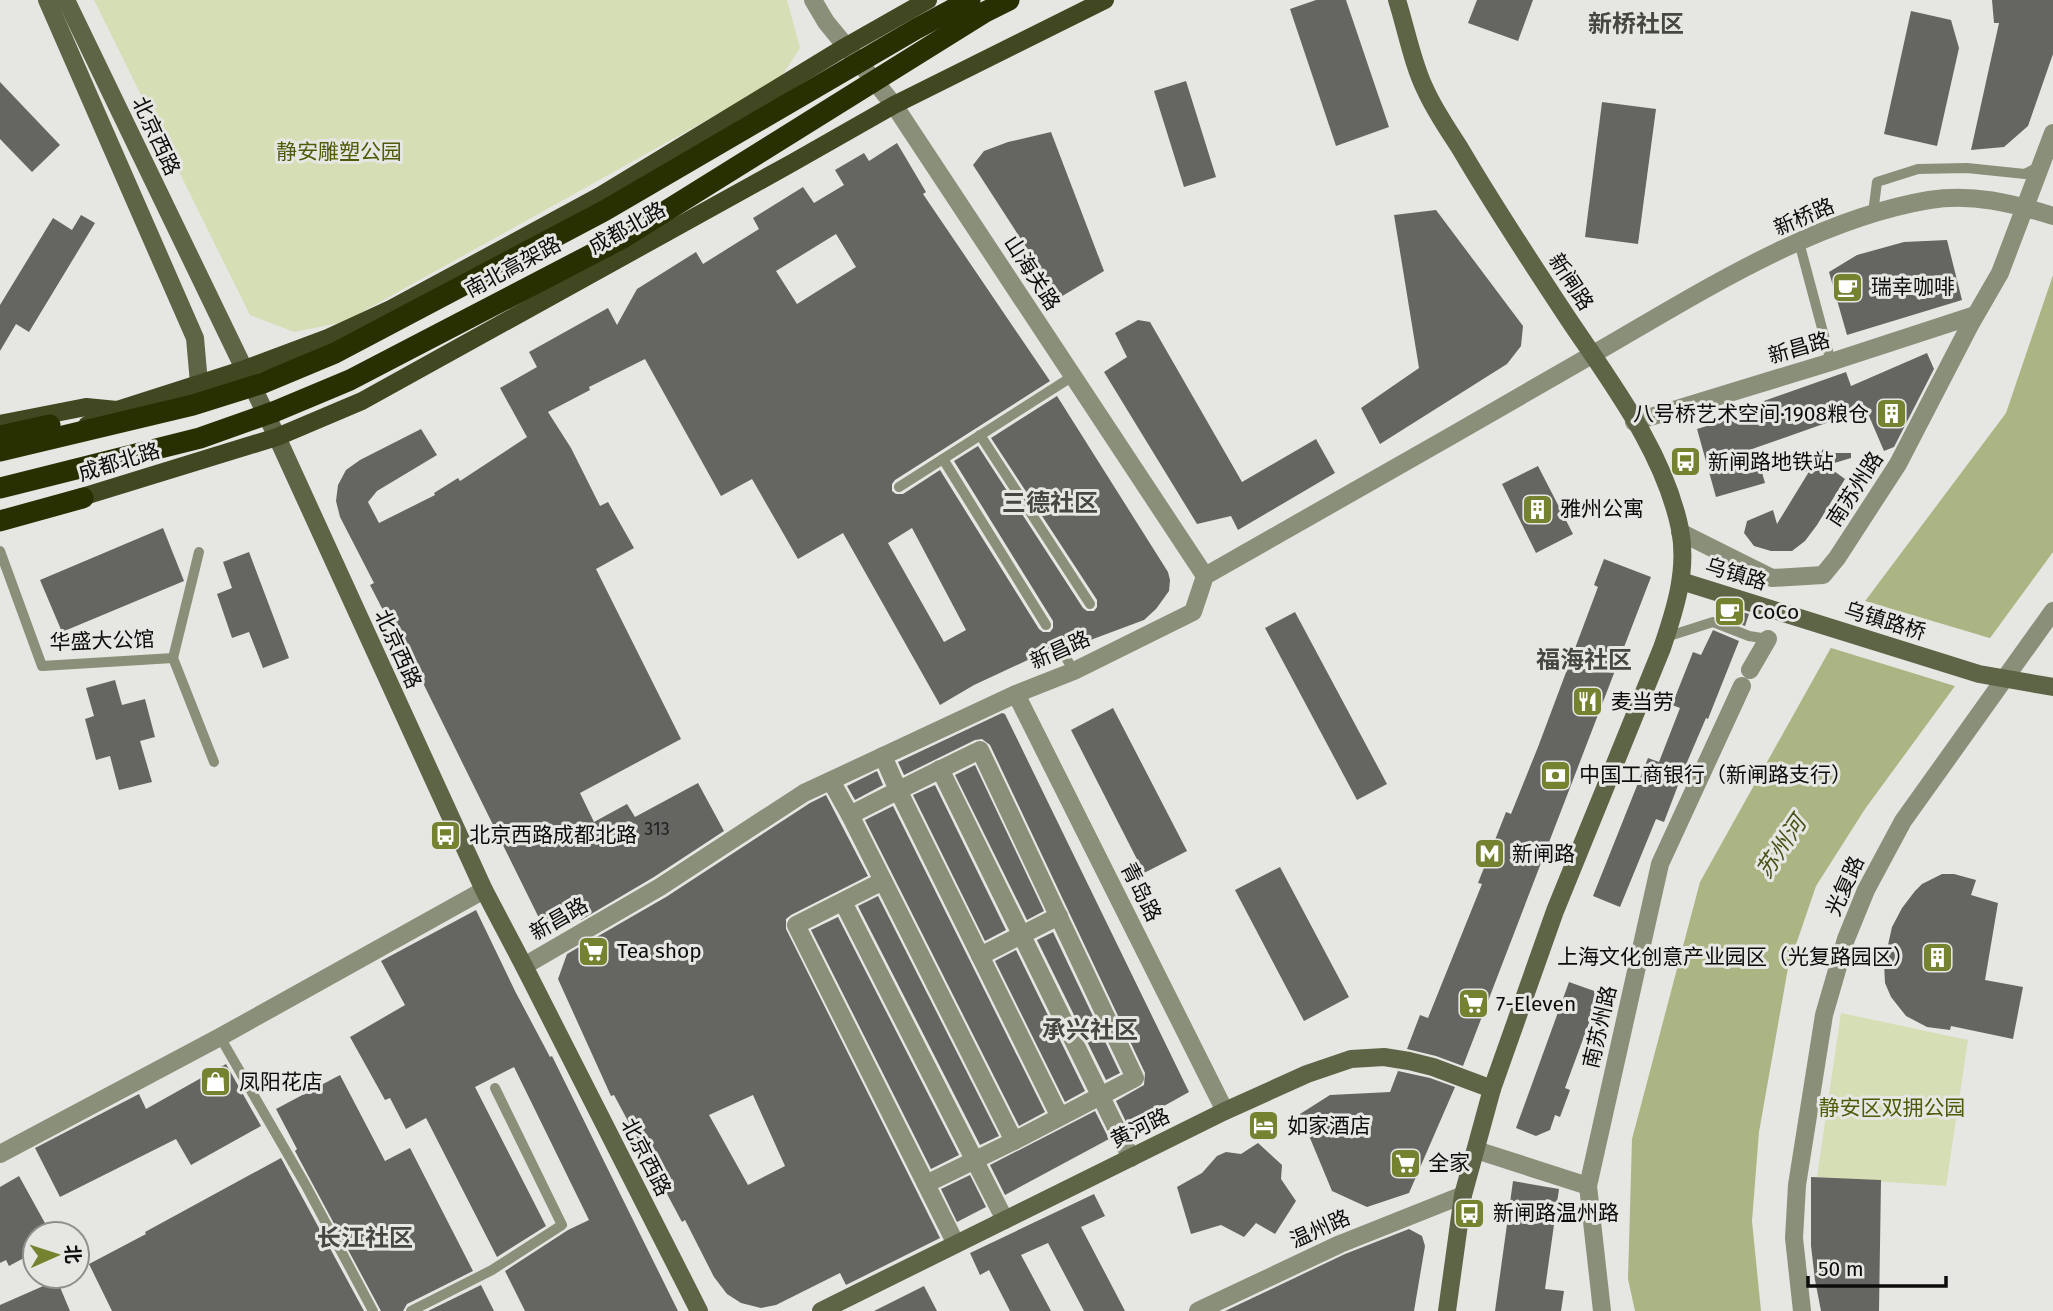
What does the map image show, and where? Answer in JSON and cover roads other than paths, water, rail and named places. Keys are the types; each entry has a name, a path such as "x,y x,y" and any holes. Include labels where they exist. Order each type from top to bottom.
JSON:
{"highway":[{"name":"南北高架路","path":"0,450 193,405 262,383 335,353 604,211 970,0"},
{"name":"南北高架路","path":"0,488 200,438 276,411 350,380 621,239 985,12 1009,0"},
{"path":"0,436 117,410"},
{"path":"0,518 83,498"}],"main road":[{"path":"47,0 195,338 200,383"},
{"name":"北京西路","path":"66,0 277,437 484,890 699,1311"},
{"name":"成都北路","path":"0,450 71,434 117,410 245,369 328,338 391,309 600,196 845,47 928,0"},
{"name":"成都北路","path":"0,529 83,498 277,437 362,401 768,177 894,104 1105,0"},
{"name":"新闸路","path":"1397,0 1425,90 1493,205 1592,355 1662,470 1671,495 1683,556 1681,581 1666,636 1555,911 1492,1089 1463,1195 1447,1311"},
{"path":"0,424 86,407 117,410"},
{"name":"乌镇路","path":"1681,581 1778,611"},
{"name":"乌镇路桥","path":"1778,611 2002,680"},
{"path":"2002,680 2053,687"},
{"name":"黄河路","path":"830,1309 1225,1111 1307,1074 1351,1059 1384,1057 1409,1061 1492,1089"}],"street":[{"name":"山海关路","path":"813,0 845,47 894,104 1205,576"},
{"name":"南苏州路","path":"1680,532 1772,578 1823,575 1898,464 2005,262 2053,133"},
{"name":"新桥路","path":"1592,355 1711,286 1799,242 1872,214 1951,197 1969,197 2014,204 2053,216"},
{"name":"新昌路","path":"1634,422 1976,315"},
{"path":"1205,576 1592,355"},
{"name":"新昌路","path":"524,966 660,887 804,793 1016,694 1074,671 1193,612 1205,576"},
{"name":"光复路","path":"1802,1311 1794,1238 1797,1185 1819,1039 1838,964 1866,890 1898,830 2053,611"},
{"name":"南苏州路","path":"1602,1311 1588,1186 1660,864 1746,678 1768,639"},
{"name":"青岛路","path":"1016,694 1225,1111"},
{"path":"850,815 980,750 1135,1078 926,1184"},
{"path":"883,756 1060,1117"},
{"path":"940,769 1131,1158"},
{"path":"831,781 1014,1141"},
{"path":"883,881 796,925 956,1244"},
{"path":"0,1154 211,1043 484,890"},
{"path":"842,902 1005,1220"},
{"path":"980,956 1059,916"},
{"path":"1476,1150 1588,1186"},
{"name":"温州路","path":"1198,1311 1340,1244 1463,1195"}],"lane":[{"path":"1872,214 1877,182 1918,169 1968,168 2025,174 2040,166"},
{"path":"1799,242 1832,362"},
{"path":"900,487 1073,376"},
{"path":"980,435 1090,604"},
{"path":"943,459 1046,625"},
{"name":"华盛大公馆","path":"0,551 42,666 173,658 198,552"},
{"path":"1666,636 1713,622 1749,636 1768,639"},
{"path":"1063,653 1074,671"},
{"path":"173,658 214,762"},
{"path":"211,1043 305,1184 373,1311"},
{"path":"411,1311 492,1270 562,1225 495,1088"}],"water":[{"name":"苏州河","path":"2053,275 2053,552 1865,809 1816,886 1788,968 1759,1132 1752,1221 1761,1311 1635,1311 1628,1279 1632,1139 1700,882 1833,644 2006,413"}],"place":[{"name":"瑞幸咖啡","path":"1848,287"},
{"name":"八号桥艺术空间·1908粮仓","path":"1892,414"},
{"name":"新闸路地铁站","path":"1685,462"},
{"name":"雅州公寓","path":"1537,509"},
{"name":"CoCo","path":"1729,612"},
{"name":"麦当劳","path":"1588,702"},
{"name":"中国工商银行（新闸路支行）","path":"1556,775"},
{"name":"北京西路成都北路","path":"446,835"},
{"name":"新闸路","path":"1489,854"},
{"name":"Tea shop","path":"594,951"},
{"name":"上海文化创意产业园区（光复路园区）","path":"1937,957"},
{"name":"7-Eleven","path":"1473,1004"},
{"name":"凤阳花店","path":"216,1082"},
{"name":"如家酒店","path":"1264,1126"},
{"name":"全家","path":"1405,1163"},
{"name":"新闸路温州路","path":"1470,1213"}],"district":[{"name":"新桥社区","path":"1636,24"},
{"name":"三德社区","path":"1050,503"},
{"name":"福海社区","path":"1584,660"},
{"name":"承兴社区","path":"1090,1030"},
{"name":"长江社区","path":"365,1238"}],"park label":[{"name":"静安雕塑公园","path":"339,152"},
{"name":"静安区双拥公园","path":"1892,1108"}]}
